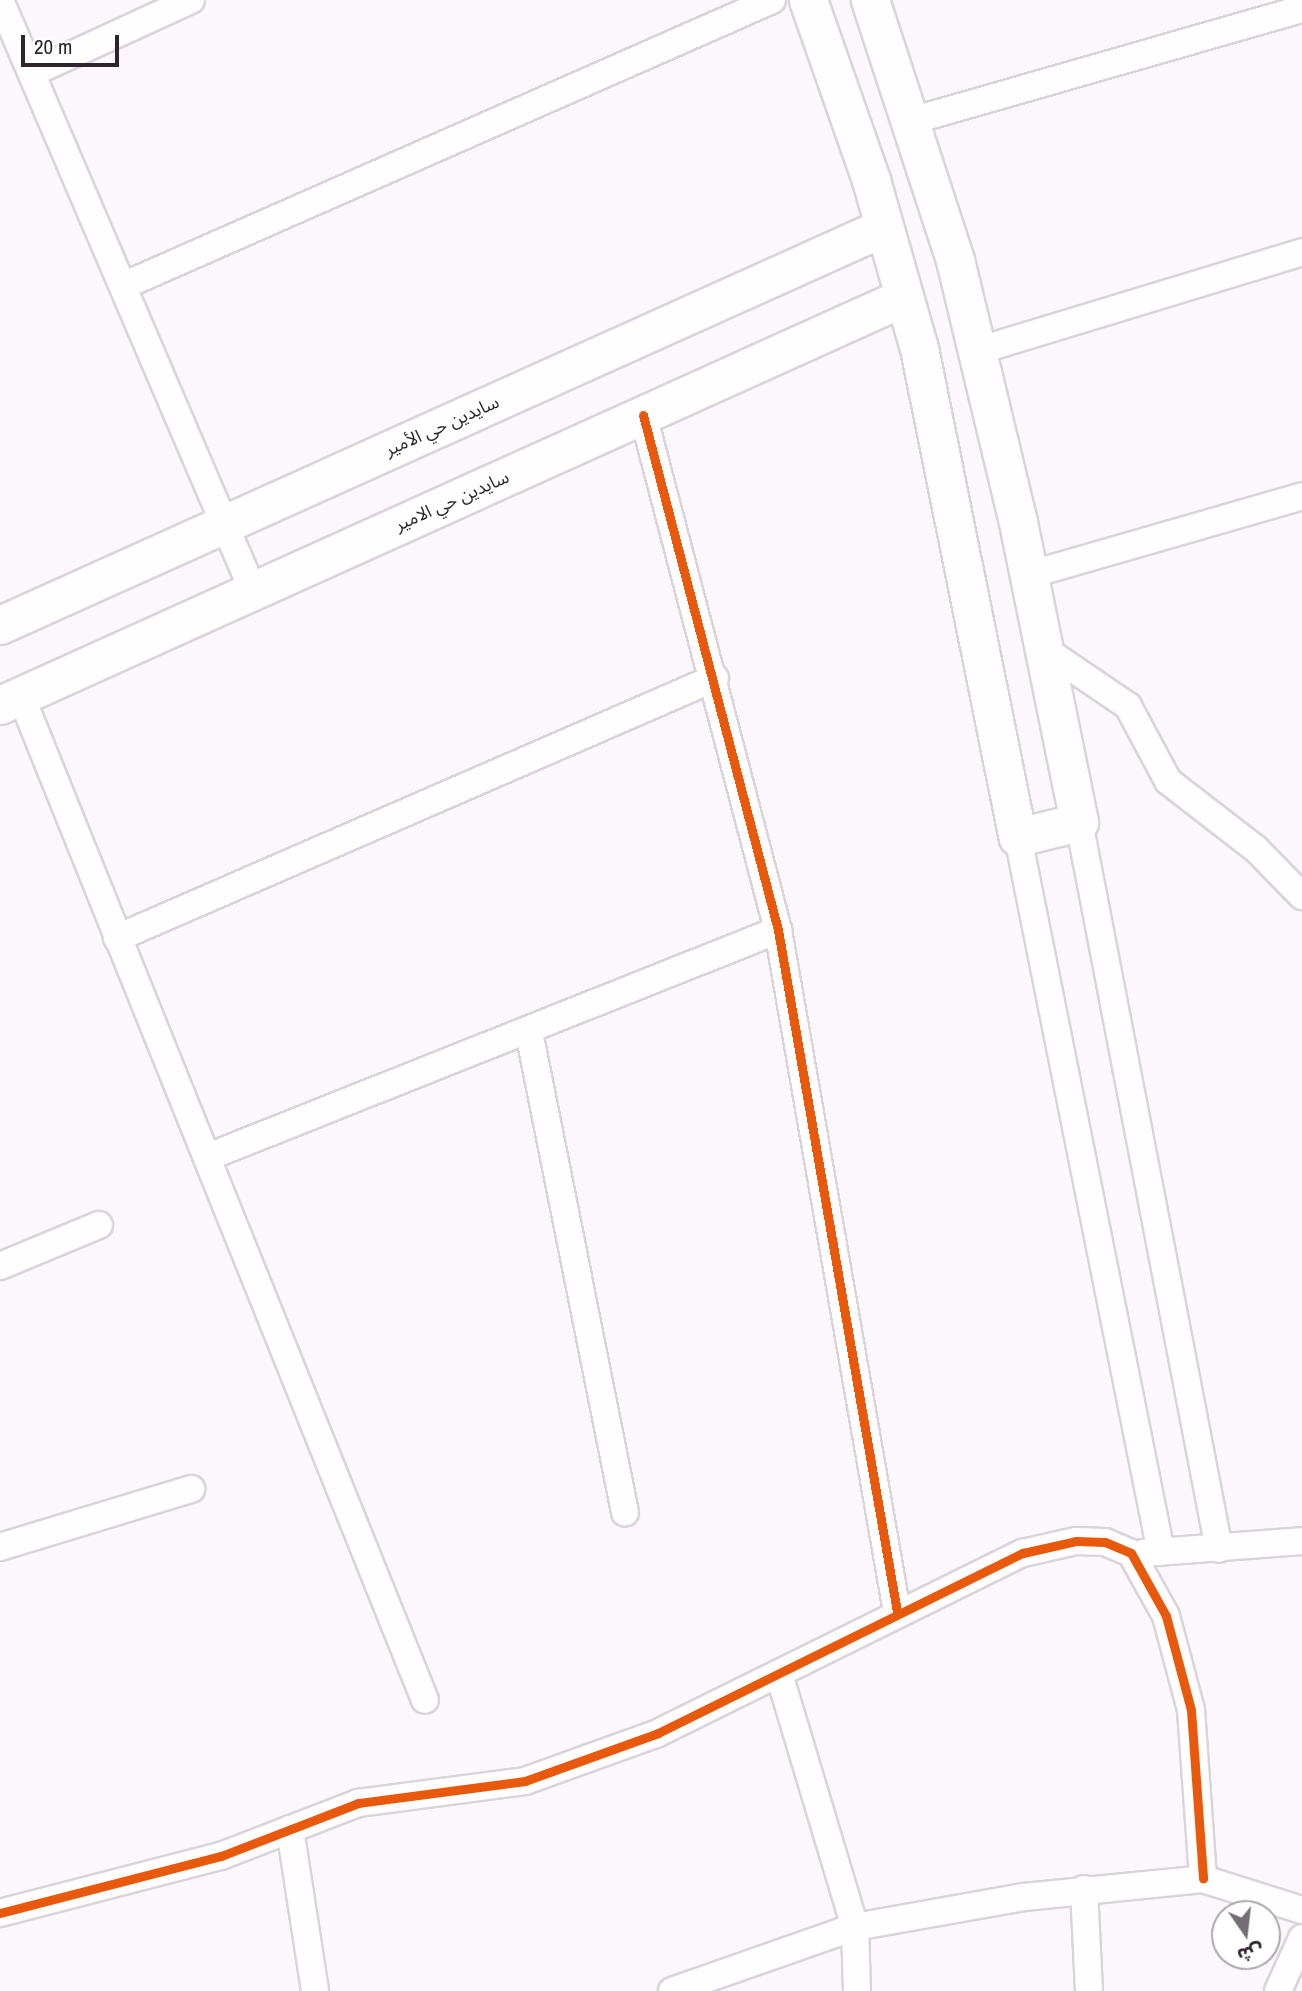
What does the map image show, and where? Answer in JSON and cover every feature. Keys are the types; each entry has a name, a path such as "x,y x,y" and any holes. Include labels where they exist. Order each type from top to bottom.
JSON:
{"main road":[{"path":"808,0 884,227 904,297 1018,837 1079,822 1029,575 977,351 911,121 870,0"},
{"name":"سايدين حي الأمير","path":"2,619 224,524 884,227"},
{"name":"سايدين حي الامير","path":"10,700 904,297"}],"street":[{"path":"0,0 253,591"},
{"path":"32,73 191,0"},
{"path":"123,286 772,0"},
{"path":"911,121 1302,9"},
{"path":"977,351 1302,252"},
{"path":"643,415 715,678 778,930 897,1612"},
{"path":"1029,575 1302,496"},
{"path":"1044,649 1128,706 1168,781 1256,849 1302,895"},
{"path":"117,938 715,678"},
{"path":"10,700 117,938 208,1157 425,1700"},
{"path":"1079,822 1219,1549"},
{"path":"1018,837 1161,1552"},
{"path":"208,1157 529,1032 778,930"},
{"path":"529,1032 625,1513"},
{"path":"0,1266 99,1225"},
{"path":"0,1547 191,1489"},
{"path":"0,1913 221,1856 358,1802 526,1781 658,1733 897,1612 1023,1553 1076,1541 1105,1542 1131,1553 1219,1549 1302,1541"},
{"path":"1131,1553 1166,1616 1191,1710 1203,1879"},
{"path":"779,1674 855,1927 857,1991"},
{"path":"290,1829 315,1991"},
{"path":"672,1991 855,1927 1084,1889 1203,1879 1302,1910"},
{"path":"1084,1889 1089,1991"},
{"path":"1278,1991 1302,1938"}],"cycle path":[{"path":"643,415 778,930 897,1612"},
{"path":"0,1913 221,1856 358,1803 525,1781 658,1733 1023,1553 1076,1541 1105,1542 1131,1553 1166,1616 1191,1710 1203,1879"}]}
